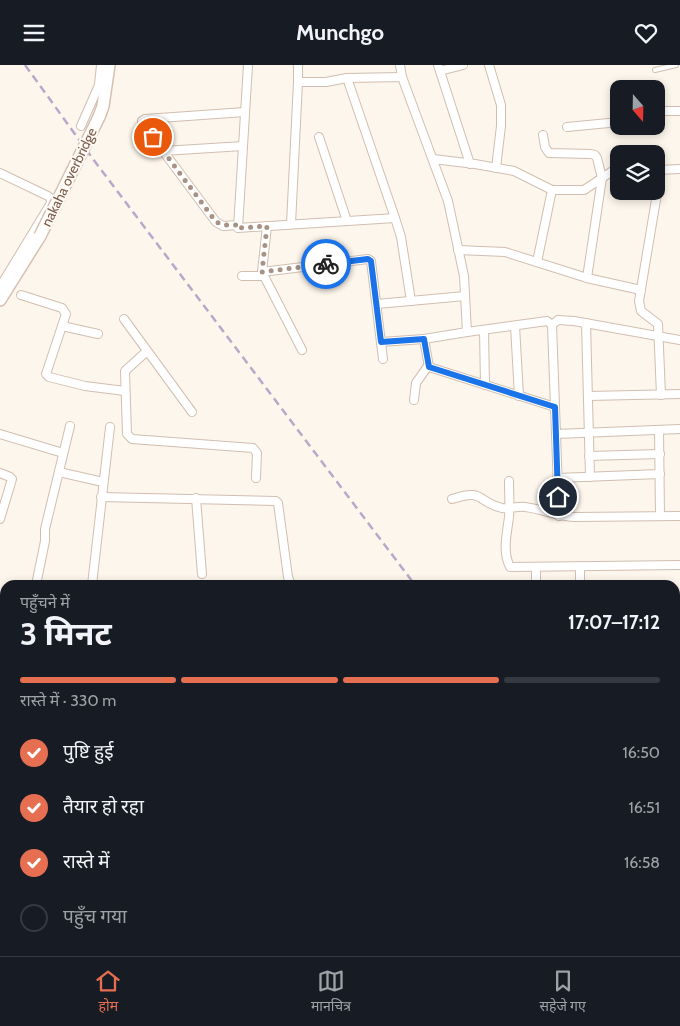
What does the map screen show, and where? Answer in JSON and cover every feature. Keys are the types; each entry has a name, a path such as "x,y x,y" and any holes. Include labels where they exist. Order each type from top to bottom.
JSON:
{"street":[{"path":"82,126 98,85 101,65"},
{"name":"nakaha overbridge","path":"0,300 40,236 99,117 103,106 109,65"},
{"path":"238,225 248,65"},
{"path":"291,224 298,65"},
{"path":"400,65 402,77 448,201 464,276 467,332"},
{"path":"463,65 439,68 470,163"},
{"path":"489,65 501,105 501,126 496,168"},
{"path":"298,82 313,83 347,78 402,77"},
{"path":"347,78 401,237 411,301"},
{"path":"665,111 680,111"},
{"path":"245,112 145,119 142,121 216,222 223,225 238,225 238,228 395,218"},
{"path":"567,127 610,123"},
{"path":"543,135 545,147 549,153 595,155 602,178 587,278"},
{"path":"319,137 347,221"},
{"path":"163,151 243,145"},
{"path":"432,159 470,163 514,171 552,190 584,190 610,173"},
{"path":"665,170 680,169"},
{"path":"0,173 51,199 51,203 0,287"},
{"path":"537,262 552,190"},
{"path":"654,200 639,307 641,311 658,324 661,395"},
{"path":"267,226 263,274 302,350"},
{"path":"458,250 505,252 587,278 641,289"},
{"path":"242,276 368,259 372,263 383,359"},
{"path":"21,295 62,308 66,314 46,374 47,376 85,386 125,391"},
{"path":"377,304 465,296"},
{"path":"124,319 192,412"},
{"path":"552,325 558,320 586,323 680,340"},
{"path":"381,342 424,339 547,321 552,325 559,516"},
{"path":"586,323 590,477"},
{"path":"62,326 98,334"},
{"path":"514,326 519,396"},
{"path":"484,330 485,385"},
{"path":"414,400 416,383 428,366 424,339"},
{"path":"147,351 125,371 127,434 129,437 132,439 253,448 258,453 256,478"},
{"path":"428,366 555,407"},
{"path":"588,396 680,394"},
{"path":"37,580 45,541 45,529 70,426"},
{"path":"93,580 110,427"},
{"path":"556,434 680,429"},
{"path":"660,430 660,516"},
{"path":"0,434 63,453"},
{"path":"589,456 660,454"},
{"path":"59,472 103,482"},
{"path":"0,473 12,479 0,519"},
{"path":"557,478 660,475"},
{"path":"509,481 509,508 505,540 510,567 680,565"},
{"path":"452,499 472,494 478,495 496,506 509,508 527,507 559,516 680,516"},
{"path":"101,497 276,501 278,503 289,580"},
{"path":"196,498 202,574"},
{"path":"536,567 536,580"},
{"path":"580,567 580,580"}],"lane":[{"path":"654,69 676,65"}],"railway":[{"path":"25,65 93,159 411,580"}],"way so far":[{"path":"153,137 216,222 223,225 238,225 238,228 267,226 262,272 326,264"}],"route":[{"path":"326,264 368,259 371,261 381,342 424,339 429,367 555,407 558,497"}]}
